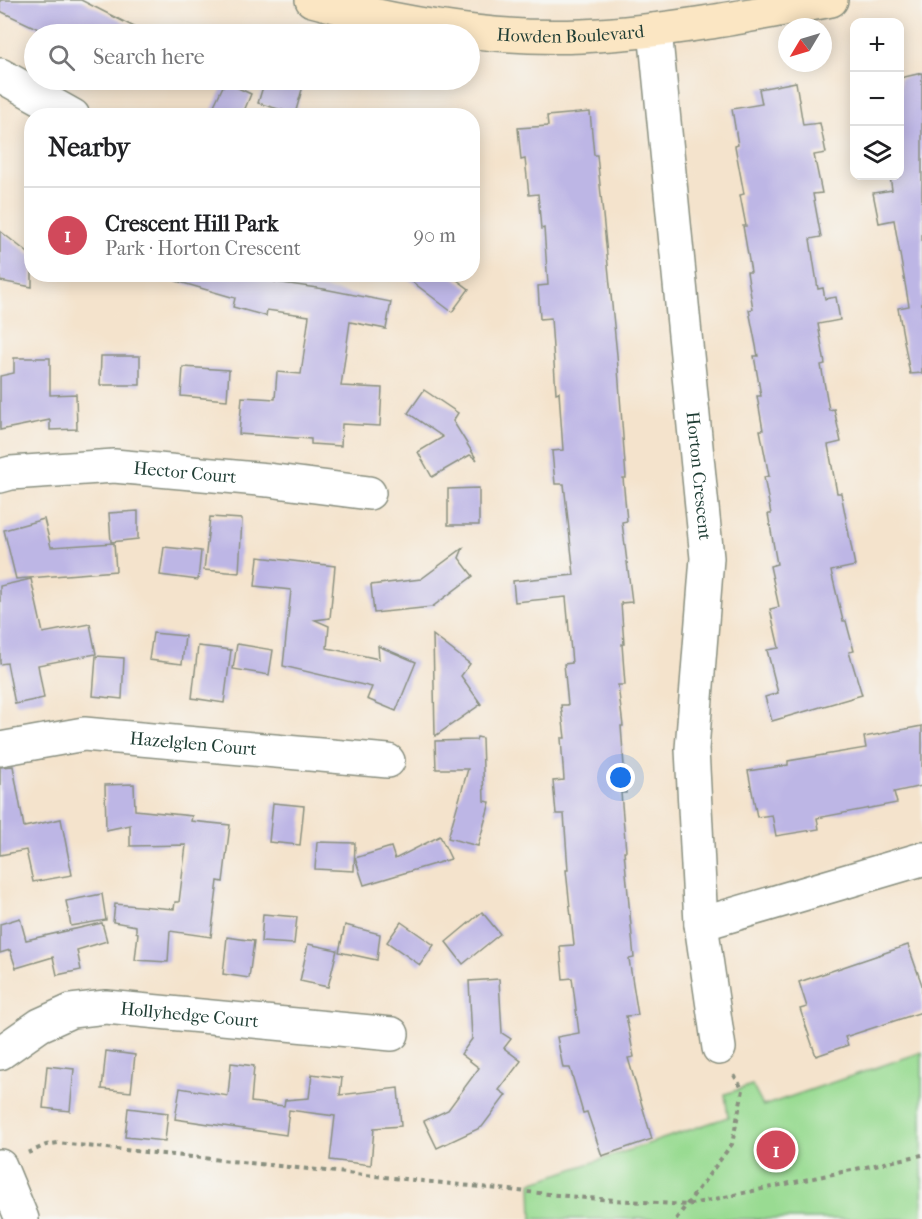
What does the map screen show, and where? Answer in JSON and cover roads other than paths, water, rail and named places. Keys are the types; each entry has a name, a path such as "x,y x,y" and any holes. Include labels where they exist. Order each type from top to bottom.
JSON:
{"street":[{"name":"Howden Boulevard","path":"312,0 361,14 415,24"},
{"name":"Howden Boulevard","path":"480,33 581,36 655,30 723,21 831,0"},
{"name":"Horton Crescent","path":"655,30 707,558 692,749 700,924 719,1048"},
{"path":"0,75 24,88"},
{"path":"27,90 59,108"},
{"name":"Hector Court","path":"0,476 11,473 114,465 268,480 369,493"},
{"name":"Hazelglen Court","path":"0,749 84,734 388,761"},
{"path":"700,924 922,859"},
{"name":"Hollyhedge Court","path":"0,1053 40,1025 71,1011 106,1007 392,1034"},
{"path":"9,1162 22,1219"}],"place":[{"name":"Crescent Hill Park","path":"776,1150"}]}
